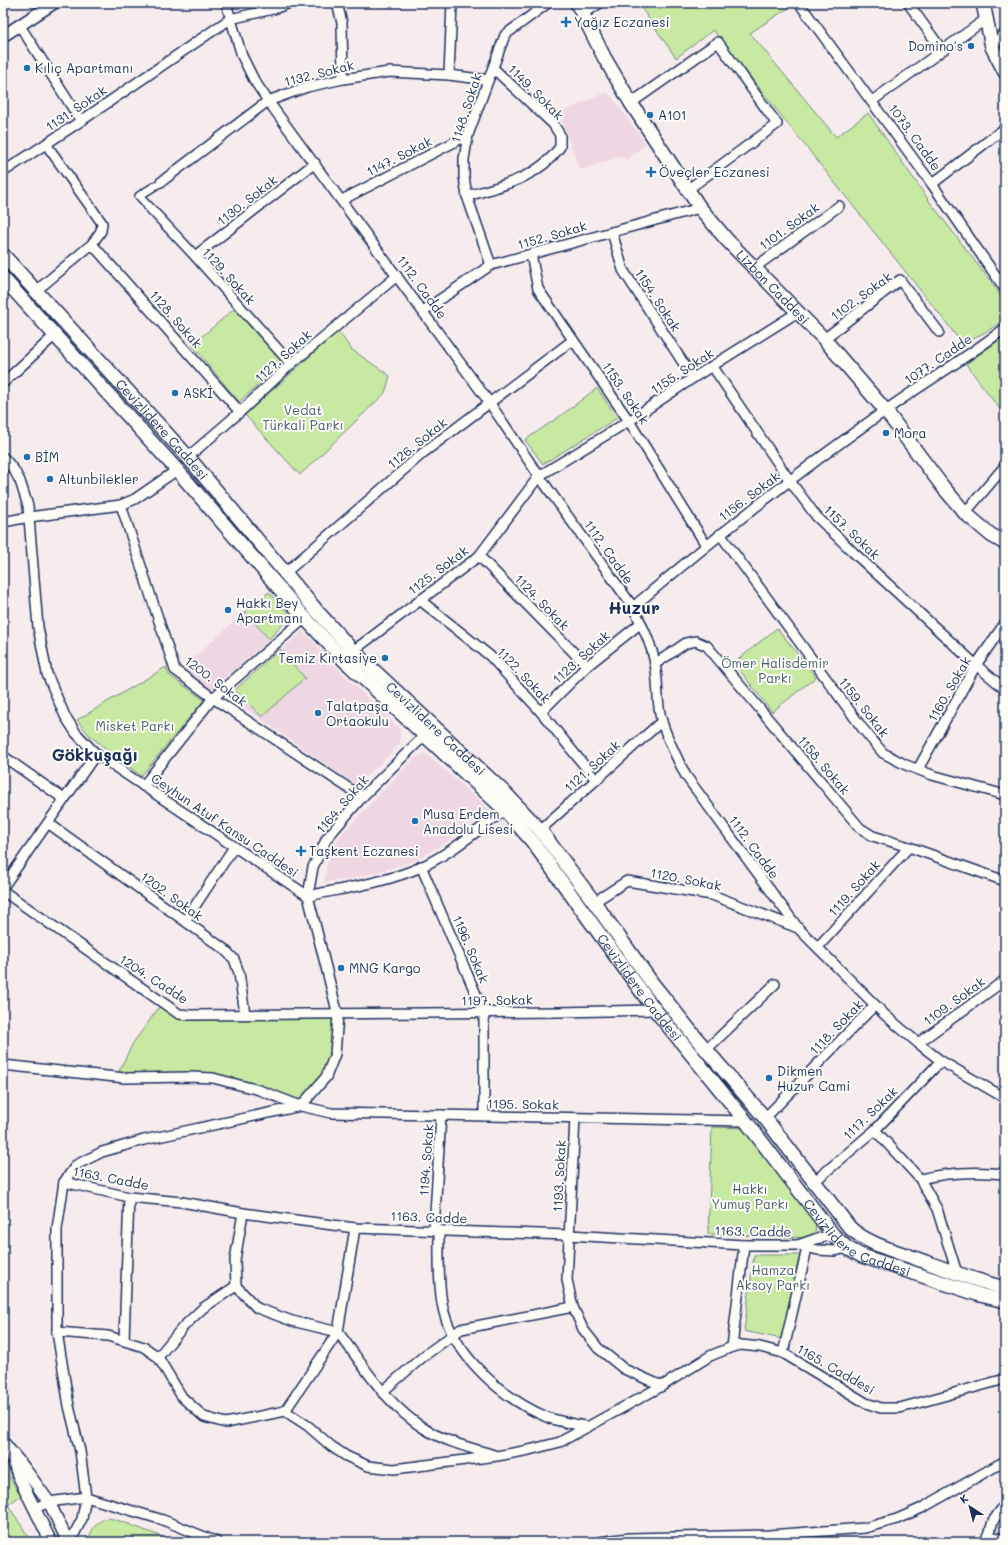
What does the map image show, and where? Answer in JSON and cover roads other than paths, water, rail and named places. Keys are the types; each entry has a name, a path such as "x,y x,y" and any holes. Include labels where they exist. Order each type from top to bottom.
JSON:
{"main road":[{"path":"983,3 992,47 1005,72"},
{"name":"Lizbon Caddesi","path":"580,8 604,57 631,103 700,208 726,240 798,312 885,410 943,487 965,513 991,535 1005,543"},
{"name":"Cevizlidere Caddesi","path":"3,255 188,457 316,610 353,651 506,794 540,830 672,1009 765,1118 850,1228 864,1239 957,1273 1005,1288"},
{"name":"Cevizlidere Caddesi","path":"3,278 177,470 305,618 345,661 505,810 532,841 655,1010 746,1121 833,1235 846,1248 862,1256 980,1295 1005,1300"},
{"path":"305,618 316,610"},
{"path":"655,1010 672,1009"},
{"path":"833,1235 850,1228"},
{"path":"846,1248 864,1239"}],"street":[{"path":"3,36 54,3"},
{"name":"1112. Cadde","path":"226,3 242,56 254,80 268,101 489,402 539,476 633,608 641,622 655,664 662,721 671,749 686,776 798,928 875,1005 918,1043 941,1061 1005,1098"},
{"name":"1131. Sokak","path":"3,172 81,121 230,19 273,9 290,3"},
{"path":"337,3 342,23 344,78"},
{"path":"449,75 452,3"},
{"name":"1148. Sokak","path":"491,265 467,196 464,177 464,159 468,136 505,35 548,3"},
{"path":"580,8 600,3"},
{"name":"1073. Cadde","path":"799,3 872,100 1005,289"},
{"path":"908,3 942,50"},
{"path":"872,100 986,19"},
{"path":"20,26 81,121"},
{"path":"992,47 1005,33"},
{"path":"631,103 718,42 777,124 687,190"},
{"name":"1149. Sokak","path":"467,196 512,183 526,177 543,166 560,147 560,135 553,124 493,68"},
{"name":"1132. Sokak","path":"161,182 268,101 307,87 344,78 389,72 449,75 488,80"},
{"path":"932,184 1005,128"},
{"name":"1147. Sokak","path":"342,200 468,136"},
{"path":"36,291 92,244 101,231 102,223 46,144"},
{"name":"1130. Sokak","path":"195,256 315,163"},
{"path":"148,206 139,196 161,182"},
{"name":"1129. Sokak","path":"148,206 195,256 291,364"},
{"name":"1101. Sokak","path":"754,268 839,206"},
{"name":"1152. Sokak","path":"423,311 491,265 700,208"},
{"name":"1154. Sokak","path":"612,232 623,270 693,378"},
{"name":"1128. Sokak","path":"92,244 240,412"},
{"name":"1153. Sokak","path":"531,254 538,289 629,421 706,545"},
{"name":"1127. Sokak","path":"188,457 240,412 291,364 397,276"},
{"name":"1102. Sokak","path":"824,340 900,280 939,332"},
{"name":"1155. Sokak","path":"539,476 629,421 693,378 713,367 798,312"},
{"name":"1077. Cadde","path":"885,410 987,342 1005,328"},
{"path":"3,383 55,335"},
{"name":"1126. Sokak","path":"285,573 424,453 489,402 573,340"},
{"name":"1157. Sokak","path":"713,367 790,481 816,516 976,665 1005,689"},
{"name":"1156. Sokak","path":"633,608 720,534 885,410"},
{"name":"Ceyhun Atuf Kansu Caddesi","path":"3,457 14,470 25,493 29,517 38,627 47,674 65,716 76,733 96,754 308,896"},
{"path":"965,513 1005,466"},
{"path":"3,522 29,517 121,505 135,499 177,470"},
{"name":"1125. Sokak","path":"353,651 479,556 539,476"},
{"name":"1200. Sokak","path":"121,505 175,670 213,698 362,797"},
{"name":"1159. Sokak","path":"720,534 863,729 883,753 906,765 932,775 1005,795"},
{"name":"1124. Sokak","path":"479,556 587,666"},
{"name":"1122. Sokak","path":"420,600 490,656 541,712 596,780"},
{"path":"143,786 213,698 305,618"},
{"name":"1123. Sokak","path":"541,712 587,666 641,622"},
{"name":"1160. Sokak","path":"918,769 976,665 1005,623"},
{"name":"1158. Sokak","path":"655,664 686,643 696,641 707,646 860,828 872,836 1005,880"},
{"name":"1121. Sokak","path":"540,830 662,721"},
{"name":"1164. Sokak","path":"301,1106 326,1077 335,1054 338,1015 308,896 313,867 327,838 362,797 424,736"},
{"path":"3,887 96,754"},
{"path":"3,756 64,799"},
{"path":"308,896 385,880 421,866 461,842 505,810"},
{"name":"1202. Sokak","path":"48,823 224,949 234,959 239,973 245,1014"},
{"path":"185,921 234,847"},
{"name":"1119. Sokak","path":"818,947 909,847"},
{"name":"1196. Sokak","path":"421,866 484,1013 484,1116"},
{"name":"1120. Sokak","path":"594,902 627,881 712,895 798,928"},
{"name":"1204. Cadde","path":"3,891 179,1014 338,1015"},
{"name":"1109. Sokak","path":"918,1043 1004,982"},
{"path":"706,1050 774,984"},
{"name":"1118. Sokak","path":"765,1118 875,1005"},
{"name":"1197. Sokak","path":"338,1015 655,1010"},
{"name":"1117. Sokak","path":"815,1181 875,1130 941,1061"},
{"name":"1195. Sokak","path":"3,1065 125,1078 213,1078 259,1090 301,1106 330,1113 746,1121"},
{"path":"69,1542 82,1519 86,1497 80,1451 69,1406 57,1332 58,1229 64,1182 76,1165 102,1152 144,1140 301,1106"},
{"name":"1194. Sokak","path":"442,1115 436,1230 438,1271 442,1305 452,1334 470,1359 489,1380 516,1400 549,1418 588,1427"},
{"name":"1193. Sokak","path":"575,1118 568,1235 567,1280 573,1307 583,1330 598,1348 624,1369 662,1386"},
{"path":"875,1130 920,1179 937,1209 957,1273"},
{"path":"920,1179 941,1174 1005,1174"},
{"name":"1163. Cadde","path":"64,1182 129,1197 182,1202 243,1213 355,1228 568,1235 744,1245 802,1246 835,1251 846,1248"},
{"path":"124,1340 129,1197"},
{"path":"243,1213 235,1260 236,1286 257,1308 292,1321 338,1332 382,1392 404,1414 426,1430 456,1444 497,1456"},
{"path":"57,1332 108,1336 144,1347 158,1357 182,1397 204,1417 226,1423 285,1411 338,1332 355,1228"},
{"name":"1163. Cadde","path":"802,1246 815,1239 833,1235"},
{"path":"732,1347 744,1245"},
{"path":"783,1353 802,1246"},
{"path":"158,1357 183,1327 203,1308 236,1286"},
{"path":"382,1392 424,1355 461,1329 573,1307"},
{"name":"1165. Caddesi","path":"285,1411 308,1426 331,1446 346,1456 368,1466 394,1469 497,1456 560,1442 662,1386 710,1356 741,1345 760,1347 783,1353 866,1403 881,1408 900,1408 1005,1379"},
{"path":"6,1446 49,1502 69,1542"},
{"path":"6,1446 18,1475 51,1542"},
{"path":"598,1542 629,1538 769,1535 865,1528 896,1519 922,1508 1005,1461"},
{"path":"35,1508 49,1502 86,1497 163,1520 216,1542"},
{"path":"1005,1504 993,1521 987,1539 1005,1539"}],"place":[{"name":"Yağız Eczanesi","path":"566,22"},
{"name":"Domino's","path":"971,46"},
{"name":"Kılıç Apartmanı","path":"27,68"},
{"name":"A101","path":"650,115"},
{"name":"Öveçler Eczanesi","path":"651,172"},
{"name":"ASKİ","path":"175,393"},
{"name":"Mora","path":"886,433"},
{"name":"BİM","path":"27,457"},
{"name":"Altunbilekler","path":"50,479"},
{"name":"Hakkı Bey Apartmanı","path":"228,610"},
{"name":"Temiz Kırtasiye","path":"385,658"},
{"name":"Talatpaşa Ortaokulu","path":"318,713"},
{"name":"Musa Erdem Anadolu Lisesi","path":"415,821"},
{"name":"Taşkent Eczanesi","path":"301,851"},
{"name":"MNG Kargo","path":"341,968"},
{"name":"Dikmen Huzur Cami","path":"769,1078"}],"district":[{"name":"Huzur","path":"634,608"},
{"name":"Gökkuşağı","path":"95,755"}],"park label":[{"name":"Vedat Türkali Parkı","path":"303,418"},
{"name":"Ömer Halisdemir Parkı","path":"775,670"},
{"name":"Misket Parkı","path":"135,726"},
{"name":"Hakkı Yumuş Parkı","path":"750,1196"},
{"name":"Hamza Aksoy Parkı","path":"773,1278"}]}
